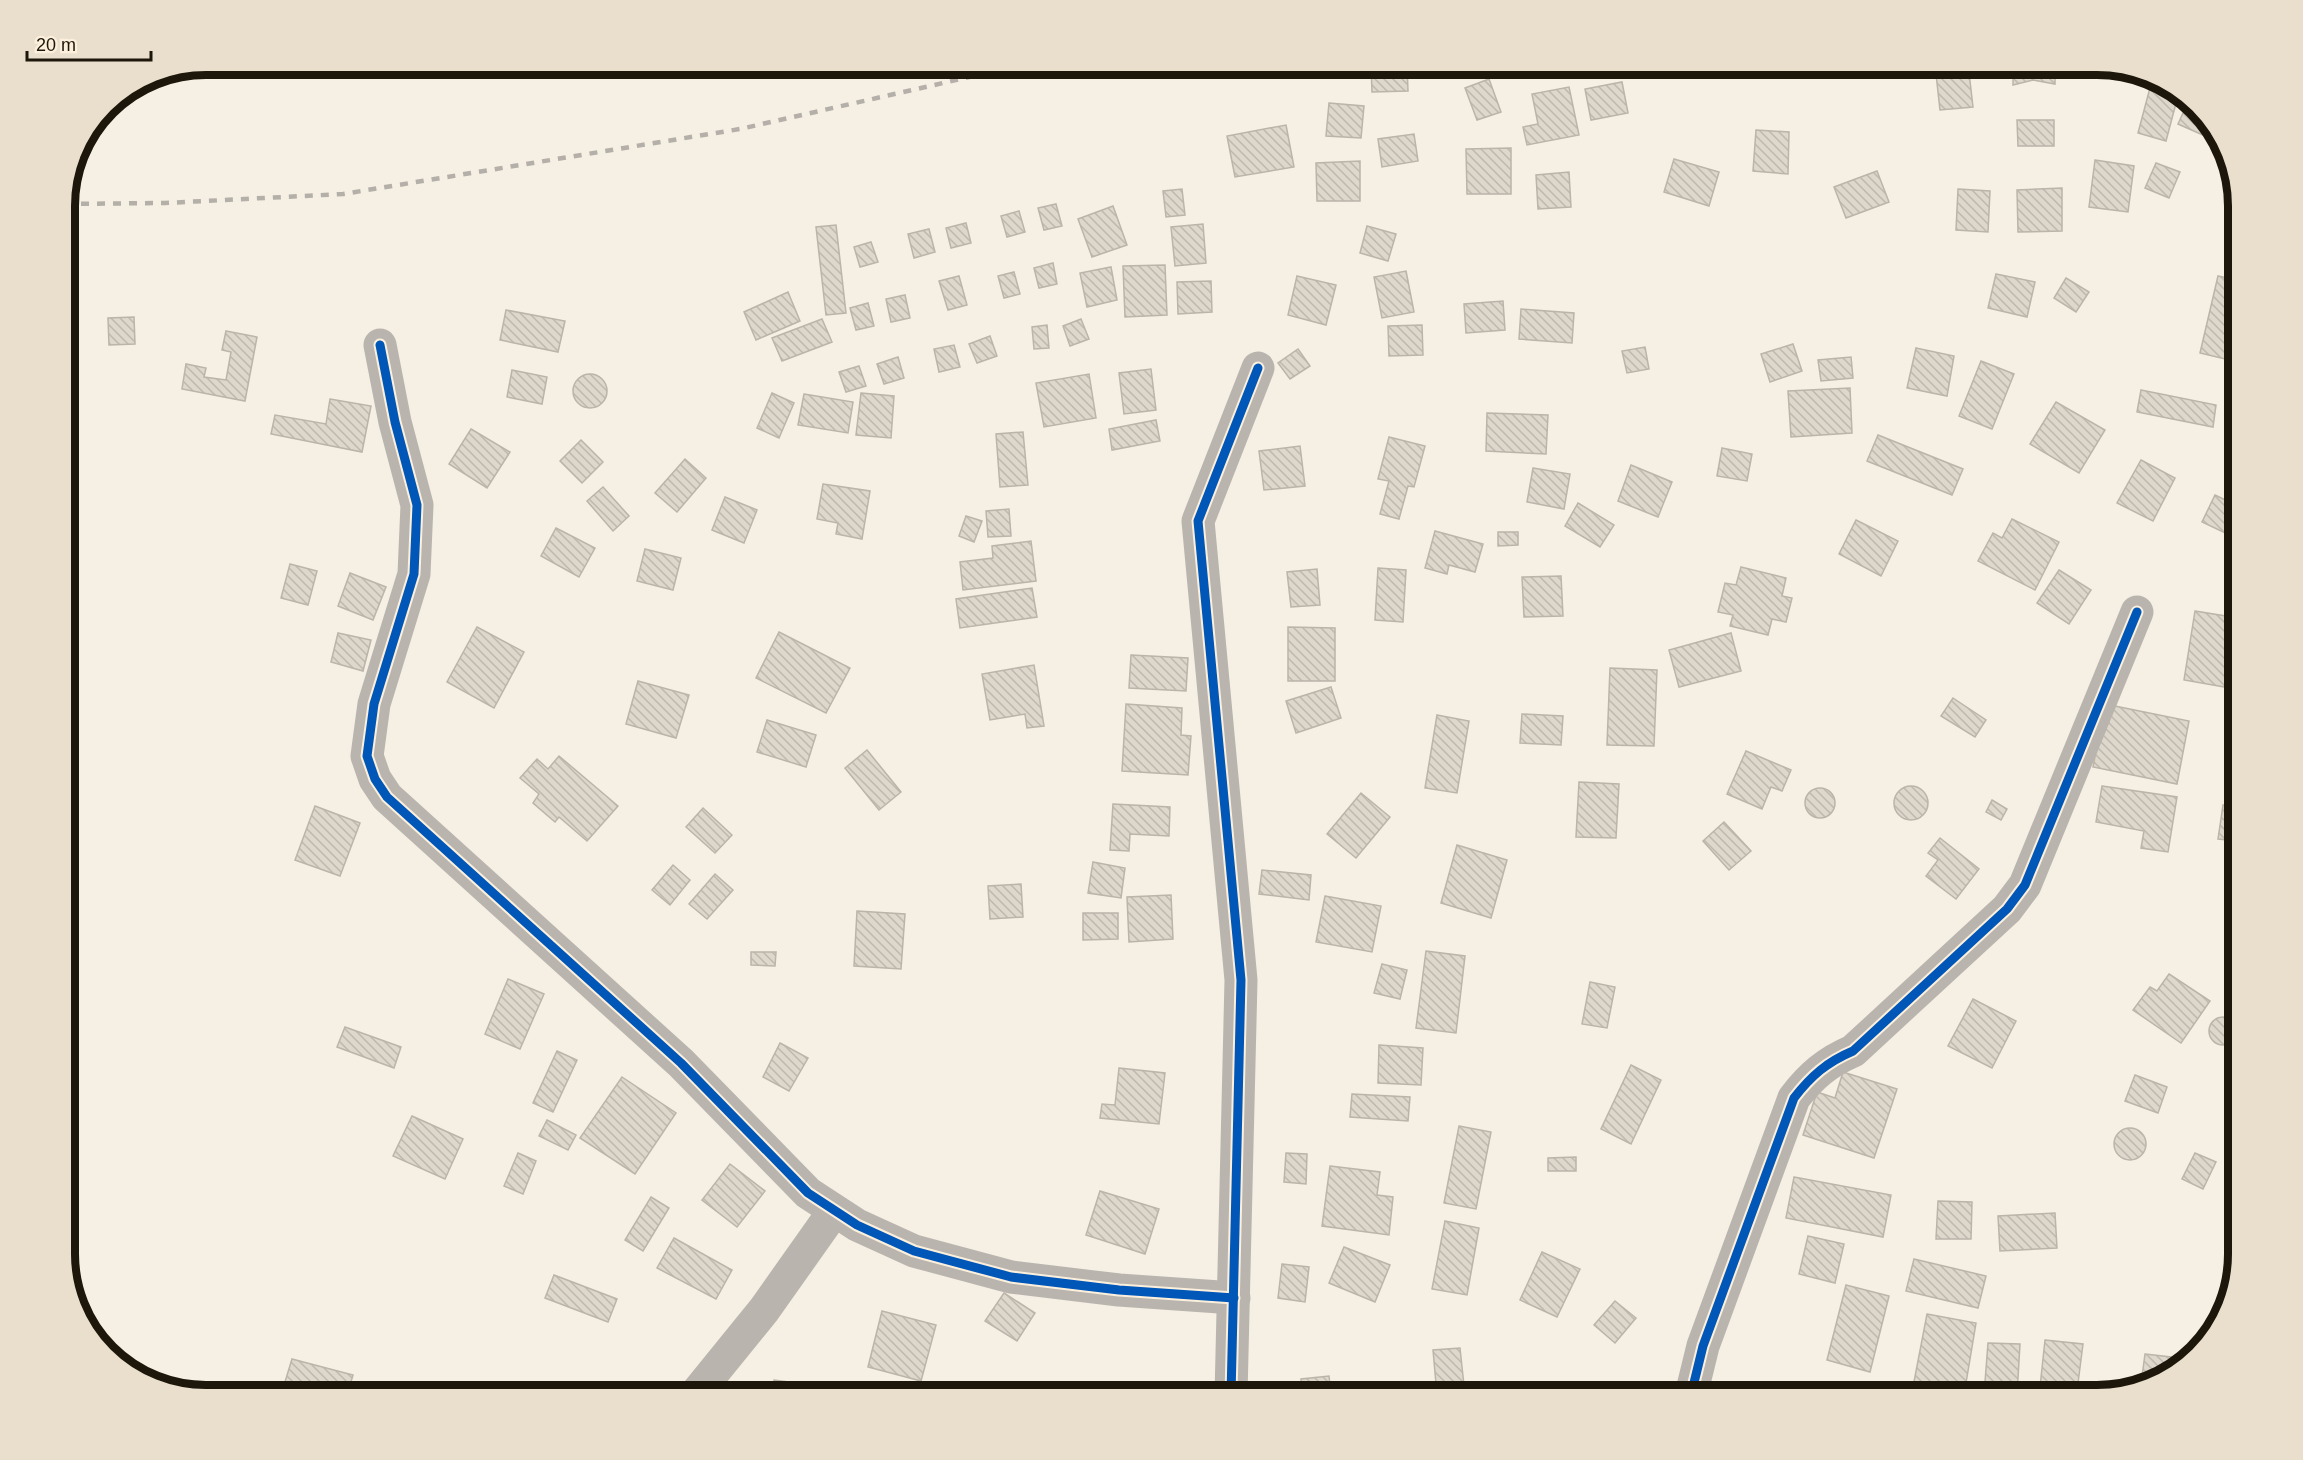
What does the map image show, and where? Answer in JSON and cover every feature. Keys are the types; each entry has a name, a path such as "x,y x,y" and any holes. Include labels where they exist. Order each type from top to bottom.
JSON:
{"street":[{"path":"380,345 395,422 417,505 414,574 375,704 367,756 375,780 387,796 681,1063 808,1193 857,1225 914,1251 1011,1277 1119,1290 1234,1298"},
{"path":"1232,1385 1242,980 1198,521 1258,368"},
{"path":"1693,1385 1703,1346 1794,1098 1810,1077 1828,1062 1853,1051 2007,909 2025,885 2137,612"},
{"path":"703,1385 764,1310 834,1211"}],"building":[{"path":"1371,75 1407,75 1408,91 1372,92"},
{"path":"1936,75 1969,75 1973,107 1940,110"},
{"path":"2013,75 2055,75 2055,84 2033,80 2013,85"},
{"path":"1489,79 1501,112 1477,120 1465,88"},
{"path":"1622,82 1628,113 1591,120 1585,89"},
{"path":"1569,87 1579,135 1527,145 1523,127 1538,124 1532,94"},
{"path":"2150,87 2176,102 2166,141 2138,133"},
{"path":"1329,103 1364,106 1361,138 1326,136"},
{"path":"2185,110 2208,137 2178,124"},
{"path":"2017,120 2054,120 2054,146 2018,146"},
{"path":"1286,125 1294,167 1235,177 1227,136"},
{"path":"1756,130 1789,132 1788,174 1753,171"},
{"path":"1414,134 1418,161 1382,167 1378,139"},
{"path":"1511,148 1511,194 1467,194 1466,149"},
{"path":"1674,159 1719,172 1709,206 1664,192"},
{"path":"2095,160 2134,166 2128,212 2089,207"},
{"path":"1360,161 1360,201 1317,201 1316,163"},
{"path":"2156,163 2180,172 2169,198 2145,188"},
{"path":"1877,171 1889,202 1846,218 1834,187"},
{"path":"1569,172 1571,207 1538,209 1536,175"},
{"path":"2062,188 2062,231 2018,232 2017,190"},
{"path":"1182,189 1185,215 1166,217 1163,191"},
{"path":"1958,189 1990,191 1988,232 1956,230"},
{"path":"1056,204 1062,226 1044,230 1038,208"},
{"path":"1113,206 1127,245 1092,257 1078,219"},
{"path":"1019,211 1025,232 1007,237 1001,216"},
{"path":"966,223 971,243 951,248 946,228"},
{"path":"1203,224 1206,263 1175,266 1171,227"},
{"path":"836,225 846,313 826,315 816,227"},
{"path":"1367,226 1396,234 1388,261 1360,253"},
{"path":"929,229 935,252 914,258 908,234"},
{"path":"871,242 878,262 860,267 854,247"},
{"path":"1053,263 1057,284 1039,288 1034,268"},
{"path":"1165,265 1167,315 1125,317 1123,266"},
{"path":"1111,267 1117,300 1087,307 1080,273"},
{"path":"1406,271 1414,312 1382,318 1374,277"},
{"path":"1014,272 1020,294 1004,298 998,276"},
{"path":"1996,274 2035,282 2027,317 1988,308"},
{"path":"959,276 967,305 948,310 939,281"},
{"path":"1297,276 1336,285 1326,325 1288,315"},
{"path":"2218,276 2228,278 2228,360 2200,353"},
{"path":"2066,278 2089,292 2076,312 2054,298"},
{"path":"1211,281 1212,312 1178,314 1177,282"},
{"path":"788,292 800,321 756,340 744,312"},
{"path":"905,295 910,318 891,322 886,299"},
{"path":"1503,301 1505,330 1466,333 1464,304"},
{"path":"868,303 874,326 856,330 850,308"},
{"path":"1521,309 1574,313 1572,343 1519,339"},
{"path":"506,310 565,321 558,352 500,340"},
{"path":"134,317 135,344 109,345 108,318"},
{"path":"822,319 832,342 782,361 772,338"},
{"path":"1081,319 1089,339 1070,346 1063,326"},
{"path":"1047,325 1049,348 1034,349 1032,327"},
{"path":"1422,325 1423,355 1389,356 1388,326"},
{"path":"226,331 257,337 245,401 182,389 186,364 206,368 204,377 226,380 231,352 222,350"},
{"path":"990,336 997,356 977,363 969,344"},
{"path":"1793,344 1802,371 1770,382 1761,354"},
{"path":"954,345 960,367 939,372 934,349"},
{"path":"1645,347 1649,369 1627,373 1622,351"},
{"path":"1916,348 1954,356 1947,396 1907,388"},
{"path":"1298,349 1310,366 1290,379 1278,363"},
{"path":"898,357 904,378 884,384 877,364"},
{"path":"1851,357 1853,378 1821,381 1818,360"},
{"path":"1981,361 2014,374 1992,429 1959,416"},
{"path":"859,366 866,386 846,392 839,372"},
{"path":"1151,369 1156,410 1124,414 1119,373"},
{"path":"512,370 547,377 542,404 507,397"},
{"path":"590,374 602,379 607,391 602,403 590,408 578,403 573,391 578,379"},
{"path":"1089,374 1096,418 1044,427 1036,383"},
{"path":"1850,388 1852,433 1791,437 1788,391"},
{"path":"2141,390 2216,405 2213,427 2137,412"},
{"path":"772,393 794,403 779,438 757,428"},
{"path":"861,393 894,396 891,438 856,435"},
{"path":"804,394 853,402 848,433 798,425"},
{"path":"330,399 371,406 362,452 271,434 275,415 326,424"},
{"path":"2056,402 2105,430 2079,473 2030,444"},
{"path":"1487,413 1548,415 1546,454 1486,451"},
{"path":"1156,420 1160,441 1112,450 1109,429"},
{"path":"471,429 510,452 487,488 449,464"},
{"path":"1023,432 1028,485 1000,487 996,434"},
{"path":"1878,435 1963,469 1952,495 1867,461"},
{"path":"1389,437 1425,446 1414,487 1408,486 1399,519 1380,514 1389,481 1378,479"},
{"path":"581,440 603,462 582,483 560,461"},
{"path":"1300,446 1305,486 1264,490 1259,451"},
{"path":"1722,448 1752,454 1747,481 1717,476"},
{"path":"685,459 706,478 677,512 655,493"},
{"path":"2141,460 2175,478 2153,521 2117,503"},
{"path":"1631,465 1672,482 1658,517 1618,501"},
{"path":"1533,468 1570,474 1564,509 1527,502"},
{"path":"823,484 870,491 862,539 836,534 838,523 817,519"},
{"path":"603,487 629,516 613,531 587,501"},
{"path":"2215,495 2228,501 2228,534 2202,522"},
{"path":"725,497 757,510 744,543 712,530"},
{"path":"1578,503 1614,525 1600,547 1565,526"},
{"path":"1009,509 1011,536 988,537 986,511"},
{"path":"966,516 982,521 974,542 959,536"},
{"path":"2012,519 2059,542 2035,590 1978,561 1993,533 2002,538"},
{"path":"1856,520 1898,541 1881,576 1839,554"},
{"path":"556,528 595,548 579,577 541,556"},
{"path":"1435,531 1483,544 1475,572 1449,565 1447,574 1425,568"},
{"path":"1498,532 1518,532 1518,545 1498,546"},
{"path":"1031,541 1036,581 963,590 960,562 993,558 992,546"},
{"path":"645,549 681,558 673,590 637,581"},
{"path":"290,564 317,571 308,605 281,598"},
{"path":"1741,567 1786,578 1782,596 1792,598 1786,622 1772,619 1768,635 1730,626 1733,615 1718,612 1725,583 1736,585"},
{"path":"1378,568 1406,570 1403,622 1375,620"},
{"path":"1317,569 1320,605 1291,607 1287,572"},
{"path":"2059,570 2091,590 2069,624 2037,603"},
{"path":"350,573 386,587 373,620 338,606"},
{"path":"1561,576 1563,616 1524,617 1522,577"},
{"path":"1032,588 1037,617 960,628 956,599"},
{"path":"2195,611 2228,616 2228,688 2184,680"},
{"path":"477,627 524,652 494,708 447,682"},
{"path":"1288,627 1335,628 1335,681 1288,681"},
{"path":"779,632 850,668 826,713 756,678"},
{"path":"338,633 371,640 363,671 331,662"},
{"path":"1731,633 1741,671 1679,687 1669,650"},
{"path":"1131,655 1188,658 1186,691 1129,688"},
{"path":"1034,665 1044,726 1027,728 1025,714 990,720 982,674"},
{"path":"1610,668 1657,670 1654,746 1607,745"},
{"path":"638,681 689,695 676,738 626,724"},
{"path":"1331,687 1341,718 1296,733 1286,701"},
{"path":"1953,698 1986,720 1975,737 1941,716"},
{"path":"1126,704 1182,708 1181,735 1191,736 1188,775 1122,771"},
{"path":"2105,704 2189,721 2177,784 2093,767"},
{"path":"1522,714 1563,716 1561,745 1520,743"},
{"path":"1437,715 1469,721 1457,793 1425,788"},
{"path":"767,720 816,735 806,767 757,752"},
{"path":"867,750 901,792 879,810 845,768"},
{"path":"1746,751 1791,770 1782,791 1771,787 1762,809 1727,794"},
{"path":"559,756 618,806 587,841 559,817 555,822 533,803 539,794 520,778 537,759 548,769"},
{"path":"1579,782 1619,784 1616,838 1576,837"},
{"path":"1911,786 1923,791 1928,803 1923,815 1911,820 1899,815 1894,803 1899,791"},
{"path":"2102,786 2177,797 2168,852 2141,848 2144,831 2096,822"},
{"path":"1820,788 1830,793 1835,803 1830,813 1820,818 1810,813 1805,803 1810,793"},
{"path":"1361,793 1390,817 1356,858 1327,834"},
{"path":"1992,800 2007,809 2001,820 1986,812"},
{"path":"1113,804 1170,807 1169,836 1130,834 1129,851 1110,850"},
{"path":"2223,805 2228,806 2228,840 2218,839"},
{"path":"315,806 360,823 340,876 295,860"},
{"path":"703,808 732,835 715,853 686,827"},
{"path":"1724,822 1751,851 1729,870 1703,841"},
{"path":"1940,838 1979,869 1956,899 1926,876 1938,860 1928,853"},
{"path":"1457,845 1507,860 1491,918 1441,903"},
{"path":"1093,862 1125,868 1121,898 1088,893"},
{"path":"673,865 690,880 670,905 652,890"},
{"path":"1262,870 1311,875 1309,900 1259,894"},
{"path":"715,874 733,890 707,919 689,904"},
{"path":"1021,884 1023,917 990,919 988,886"},
{"path":"1171,895 1173,939 1129,942 1127,897"},
{"path":"1325,896 1381,906 1372,952 1316,942"},
{"path":"857,911 905,914 901,969 854,966"},
{"path":"1083,913 1118,913 1118,939 1083,940"},
{"path":"1426,951 1465,956 1456,1033 1416,1028"},
{"path":"751,952 776,952 775,966 751,965"},
{"path":"1382,964 1407,970 1400,999 1374,993"},
{"path":"2169,974 2210,1001 2181,1043 2133,1010 2150,987 2157,991"},
{"path":"508,979 544,994 520,1049 485,1034"},
{"path":"1590,982 1615,987 1607,1028 1582,1024"},
{"path":"1973,999 2016,1021 1992,1068 1948,1046"},
{"path":"2223,1017 2228,1018 2228,1044 2223,1045 2213,1041 2209,1031 2213,1021"},
{"path":"345,1027 401,1047 394,1068 337,1047"},
{"path":"780,1043 808,1058 789,1091 763,1077"},
{"path":"1379,1045 1423,1048 1421,1085 1378,1083"},
{"path":"557,1051 577,1060 553,1112 533,1103"},
{"path":"1631,1065 1661,1080 1631,1144 1601,1129"},
{"path":"1119,1068 1165,1073 1159,1124 1100,1118 1102,1104 1115,1105"},
{"path":"1843,1072 1897,1089 1874,1158 1803,1135 1817,1092 1835,1098"},
{"path":"2135,1075 2167,1087 2158,1113 2125,1101"},
{"path":"622,1077 676,1113 635,1174 580,1138"},
{"path":"1352,1094 1410,1097 1408,1121 1350,1117"},
{"path":"412,1116 463,1139 445,1179 393,1156"},
{"path":"547,1120 576,1135 568,1150 539,1136"},
{"path":"1459,1126 1491,1132 1476,1209 1444,1203"},
{"path":"2130,1128 2141,1133 2146,1144 2141,1155 2130,1160 2119,1155 2114,1144 2119,1133"},
{"path":"518,1153 536,1161 523,1194 504,1186"},
{"path":"1286,1153 1307,1154 1306,1184 1284,1182"},
{"path":"2195,1153 2216,1162 2203,1189 2182,1179"},
{"path":"1576,1157 1576,1171 1548,1171 1548,1158"},
{"path":"730,1164 765,1191 737,1227 702,1200"},
{"path":"1330,1166 1380,1172 1377,1195 1393,1197 1389,1235 1322,1226"},
{"path":"1794,1177 1891,1195 1883,1237 1786,1218"},
{"path":"1100,1191 1159,1209 1145,1254 1086,1235"},
{"path":"651,1197 669,1208 643,1251 625,1240"},
{"path":"1938,1201 1972,1202 1971,1239 1936,1239"},
{"path":"2055,1213 2057,1248 2000,1251 1998,1216"},
{"path":"1445,1221 1479,1228 1467,1295 1432,1289"},
{"path":"1808,1236 1844,1244 1835,1283 1799,1274"},
{"path":"674,1238 732,1270 716,1299 657,1268"},
{"path":"1344,1247 1390,1265 1375,1302 1329,1283"},
{"path":"1542,1252 1580,1269 1557,1317 1520,1300"},
{"path":"1914,1259 1986,1276 1978,1308 1906,1291"},
{"path":"1282,1264 1309,1267 1305,1302 1278,1298"},
{"path":"554,1275 617,1299 608,1322 545,1298"},
{"path":"1846,1285 1889,1296 1870,1372 1827,1360"},
{"path":"1004,1293 1035,1313 1017,1341 985,1321"},
{"path":"1615,1301 1636,1318 1615,1343 1594,1325"},
{"path":"882,1311 936,1325 921,1381 868,1367"},
{"path":"1927,1314 1976,1323 1966,1385 1913,1385"},
{"path":"2045,1340 2083,1344 2078,1385 2040,1385"},
{"path":"1988,1343 2020,1344 2018,1385 1985,1385"},
{"path":"1460,1348 1464,1385 1436,1385 1433,1350"},
{"path":"2145,1354 2171,1357 2170,1362 2142,1377"},
{"path":"292,1359 353,1375 350,1385 284,1385"},
{"path":"1329,1376 1330,1385 1301,1385 1301,1379"},
{"path":"774,1380 803,1384 803,1385 773,1385"}],"railway":[{"path":"75,204 165,203 343,194 740,129 978,75"}],"cycle path":[{"path":"380,345 395,422 417,505 414,574 374,704 367,756 375,779 387,797 681,1063 808,1193 857,1225 914,1251 1011,1277 1119,1290 1234,1298"},
{"path":"1231,1385 1241,980 1198,521 1258,368"},
{"path":"1693,1385 1703,1346 1794,1098 1820,1070 1853,1051 2007,909 2025,885 2137,612"}]}
